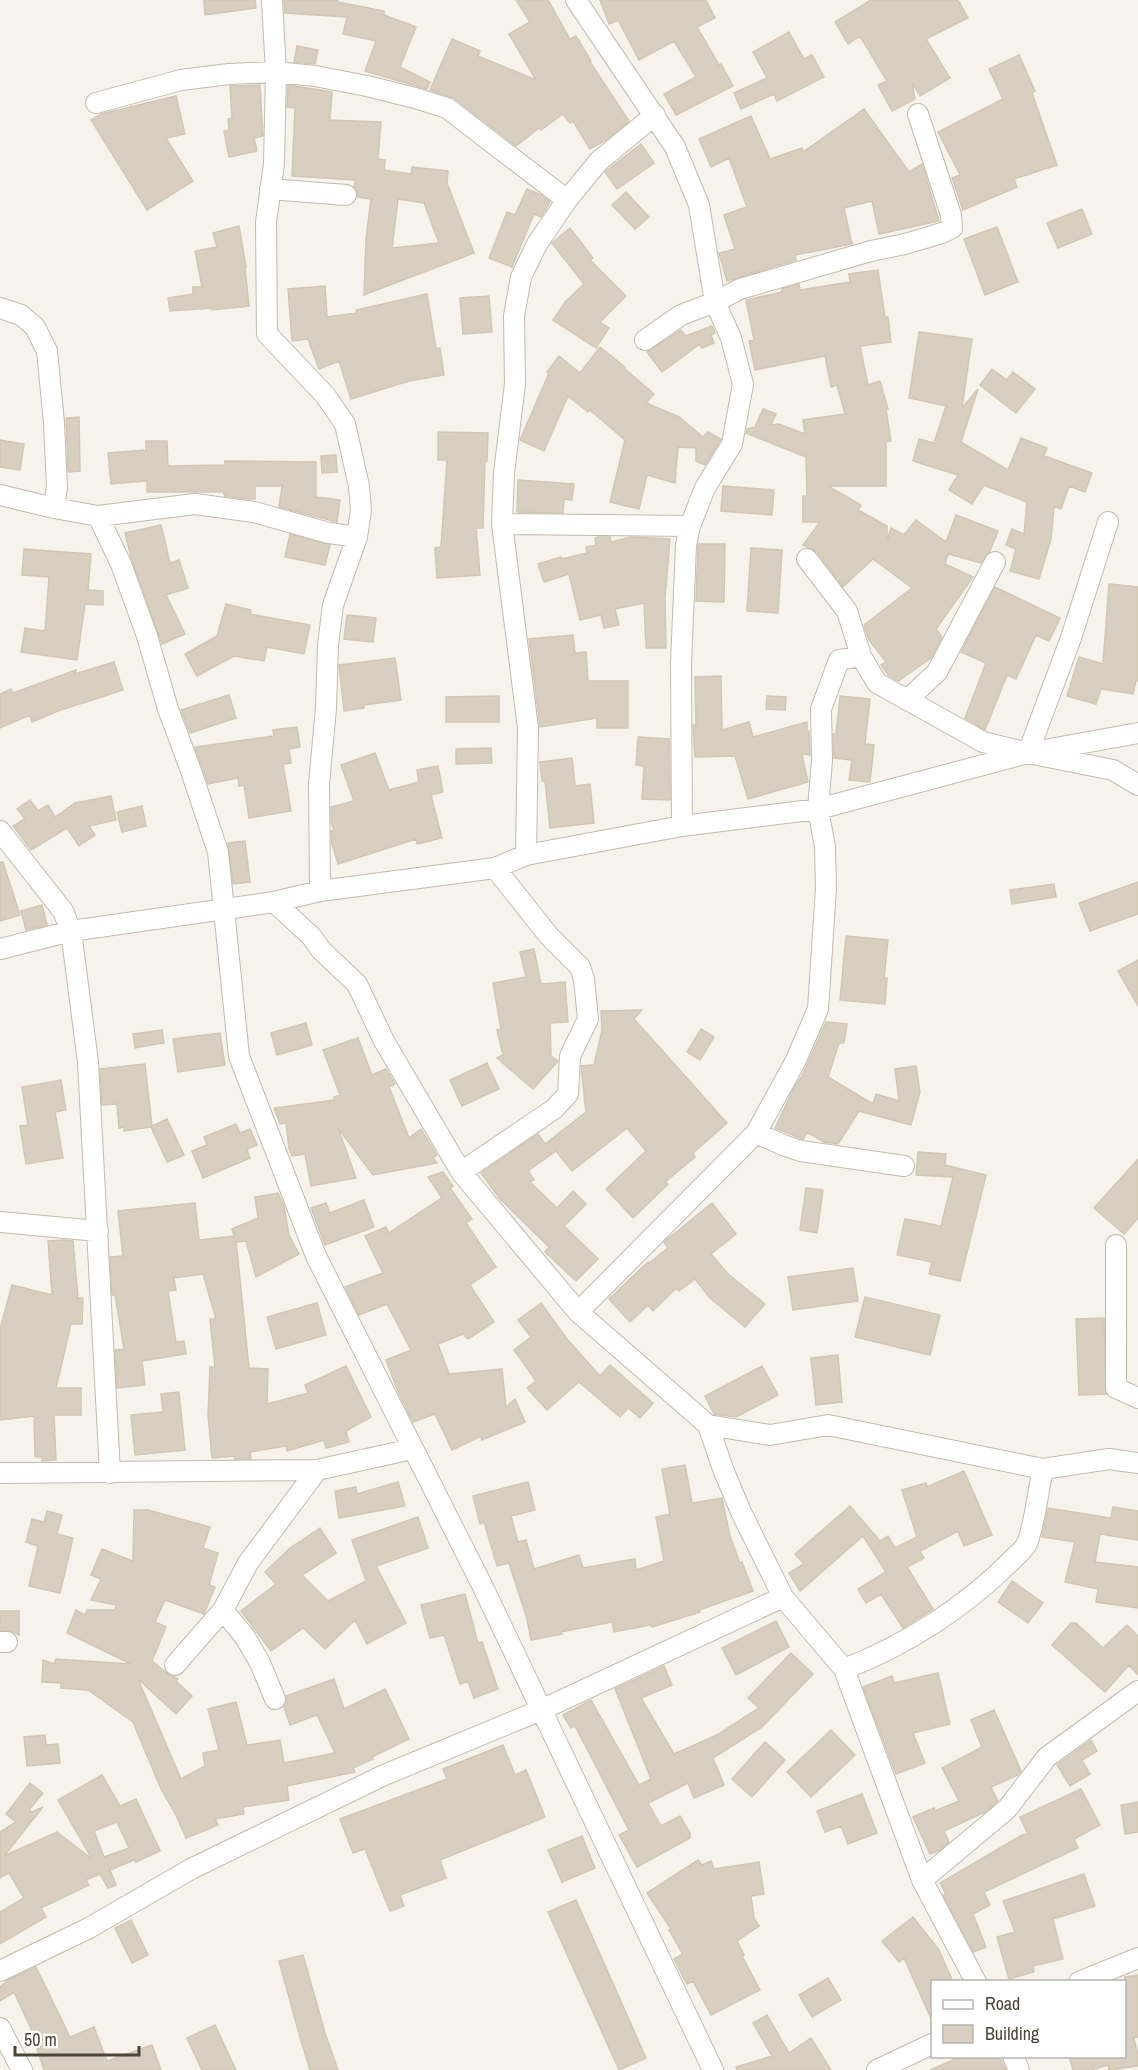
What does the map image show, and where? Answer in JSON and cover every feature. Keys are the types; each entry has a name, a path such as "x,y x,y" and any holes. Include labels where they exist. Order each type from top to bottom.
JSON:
{"street":[{"path":"272,0 276,72 274,164 266,222 267,334 325,395 345,423 359,486 361,510 357,537 333,605 328,645 326,708 319,784 320,891"},
{"path":"576,0 675,147 699,205 715,302 731,338 743,384 732,444 705,488 690,526 686,545 681,663 682,826"},
{"path":"96,103 181,80 229,74 276,72 315,76 368,86 447,108 567,200"},
{"path":"645,340 681,315 740,290 871,250 914,242 952,228 951,215 918,114"},
{"path":"526,855 528,728 502,524 504,473 515,384 514,316 521,277 537,244 567,200 598,160 655,116"},
{"path":"270,189 346,195"},
{"path":"0,308 21,315 35,327 47,351 57,487 54,508"},
{"path":"0,495 98,516 195,504 254,512 330,533 357,537"},
{"path":"98,516 121,564 147,636 168,709 218,852 238,1056 316,1256 482,1585 713,2070"},
{"path":"1028,753 1071,638 1108,522"},
{"path":"502,524 690,526"},
{"path":"807,559 847,611 861,656 877,683 983,742 1113,770 1138,786"},
{"path":"907,700 937,672 995,562"},
{"path":"578,1312 756,1133 795,1062 818,1010 826,888 825,847 818,809 822,760 821,709 839,660 861,656"},
{"path":"0,949 71,931 274,902 320,891 495,868 526,855 682,826 818,809 1028,753 1138,733"},
{"path":"0,831 63,911 71,931 88,1062 110,1473"},
{"path":"461,1172 554,1108 568,1094 570,1056 588,1019 584,979 580,967 549,936 495,868"},
{"path":"274,902 357,984 384,1041 461,1172 578,1312 708,1425 741,1512 783,1598 844,1669 922,1880 975,1980"},
{"path":"756,1133 801,1151 904,1166"},
{"path":"0,1222 98,1231"},
{"path":"1116,1245 1118,1341 1116,1389 1138,1398"},
{"path":"708,1425 770,1435 828,1425 1043,1469 1109,1459 1138,1463"},
{"path":"0,1473 317,1470 412,1449"},
{"path":"844,1669 877,1657 938,1620 982,1588 1027,1544 1043,1469"},
{"path":"175,1665 223,1610 248,1563 317,1470"},
{"path":"0,1971 89,1929 191,1869 371,1781 541,1710 783,1598"},
{"path":"223,1610 245,1636 275,1699"},
{"path":"922,1880 1007,1809 1047,1757 1138,1691"},
{"path":"1084,1980 1138,1958"},
{"path":"0,2028 22,2070"},
{"path":"877,2070 931,2045"}],"building":[{"path":"204,0 255,0 256,8 205,15"},
{"path":"284,0 338,0 338,2 384,11 384,15 416,27 400,67 430,82 427,89 365,71 376,41 343,34 347,17 285,13"},
{"path":"516,0 548,0 570,39 576,36 590,62 629,121 606,140 590,149 573,121 570,123 563,114 541,130 539,128 516,146 454,98 430,90 452,39 480,51 478,56 536,80 509,34 530,22"},
{"path":"600,0 706,0 715,18 697,27 733,86 676,115 664,94 696,77 674,41 639,60 618,20 609,24"},
{"path":"871,0 958,0 968,18 926,39 950,78 920,96 912,82 915,99 892,111 878,85 887,81 860,36 848,44 835,22"},
{"path":"789,32 804,59 812,55 824,77 777,101 774,94 741,109 734,93 767,78 753,52"},
{"path":"297,46 318,50 315,64 294,62"},
{"path":"1019,55 1035,91 1032,93 1057,165 1014,179 1017,187 963,210 952,178 960,175 938,132 1003,99 989,69"},
{"path":"260,85 263,136 254,138 257,151 229,157 224,131 229,130 228,119 232,118 230,86"},
{"path":"288,85 332,92 330,120 381,122 378,159 385,160 384,170 411,174 412,167 448,171 447,183 474,253 364,295 366,239 371,199 358,197 354,187 355,180 292,176 295,108 287,107","holes":["398,199 424,203 439,243 392,248"]},
{"path":"176,96 185,134 166,138 193,181 147,210 91,120 101,114"},
{"path":"864,109 909,172 922,164 939,221 879,234 872,201 844,208 852,244 795,255 796,260 727,281 719,253 735,249 724,215 747,207 729,158 711,167 699,139 751,116 770,159 802,148 803,152"},
{"path":"641,144 654,163 617,189 605,172"},
{"path":"527,189 550,202 541,217 534,214 512,267 489,258 507,212 515,215"},
{"path":"626,192 649,217 635,229 612,205"},
{"path":"1082,209 1092,234 1058,248 1047,223"},
{"path":"239,226 246,267 249,306 170,311 168,298 193,294 193,287 202,287 195,251 217,247 213,233"},
{"path":"997,227 1018,282 985,295 964,239"},
{"path":"570,228 593,258 590,260 626,296 600,322 609,328 596,348 553,320 566,301 584,284 552,243"},
{"path":"878,270 891,342 860,346 868,385 880,381 888,409 886,409 891,441 886,442 886,486 828,486 861,505 858,510 887,526 887,542 891,528 904,535 916,520 946,542 956,515 998,531 990,551 981,563 948,554 945,564 973,577 936,629 942,637 931,658 898,681 888,675 881,665 886,662 869,640 864,625 912,588 873,559 843,587 817,552 803,545 820,522 803,522 803,496 807,496 806,457 746,433 747,429 755,427 763,409 776,414 771,425 779,424 805,434 803,420 845,414 837,385 831,387 825,356 755,370 749,341 754,340 746,300 782,292 782,289 799,284 800,290 850,282 849,274"},
{"path":"325,286 327,317 357,313 356,310 427,294 436,348 440,348 444,375 409,381 351,399 339,361 319,369 308,339 292,341 288,289"},
{"path":"489,296 492,332 463,334 460,298"},
{"path":"712,326 715,333 711,335 714,343 702,348 700,344 662,372 647,352 681,330 686,336"},
{"path":"919,332 972,339 962,408 978,389 961,442 1008,470 1021,438 1047,448 1044,456 1092,473 1085,492 1069,486 1061,509 1054,506 1051,539 1039,579 1010,571 1016,549 1006,545 1012,529 1024,534 1027,502 984,485 972,504 949,490 958,475 913,461 919,439 934,443 946,406 909,398"},
{"path":"600,347 654,394 646,403 679,417 703,437 708,432 721,439 705,465 696,461 696,448 678,447 675,483 647,475 639,509 610,502 625,440 590,410 588,412 568,396 544,451 520,440 549,373 547,372 559,356 580,373"},
{"path":"992,369 1007,380 1013,372 1035,389 1016,413 980,385"},
{"path":"79,417 80,471 68,472 66,418"},
{"path":"438,432 488,433 483,528 476,528 480,575 437,578 435,548 441,547 447,460 438,460"},
{"path":"0,440 24,444 20,470 0,467"},
{"path":"146,441 167,441 168,466 225,465 225,461 316,462 316,497 340,500 337,522 279,507 282,486 255,486 255,499 248,499 225,496 223,492 147,492 147,481 111,484 108,453 146,450"},
{"path":"336,455 337,472 322,473 321,456"},
{"path":"518,480 574,484 572,500 564,499 563,513 517,512"},
{"path":"723,486 774,490 772,515 721,511"},
{"path":"161,525 170,563 179,560 188,588 166,595 185,634 162,644 131,557 125,533"},
{"path":"290,534 330,545 325,565 285,557"},
{"path":"610,537 611,542 631,537 670,539 665,598 666,648 646,648 644,603 615,609 619,625 604,628 601,615 580,620 569,574 544,582 538,564 587,553 586,547 596,545 595,538"},
{"path":"698,544 725,544 724,602 696,601"},
{"path":"751,548 782,550 778,613 747,611"},
{"path":"24,549 91,554 88,590 103,591 103,605 85,604 77,660 21,652 25,628 45,631 49,577 22,575"},
{"path":"1109,584 1138,587 1138,681 1136,681 1133,694 1101,689 1096,704 1067,696 1079,657 1103,664"},
{"path":"995,587 1060,618 1049,641 1036,635 1016,679 1007,675 985,730 965,718 986,663 961,652"},
{"path":"226,604 251,610 250,614 310,625 304,654 267,647 264,661 234,656 197,676 185,654 217,636"},
{"path":"347,615 376,618 373,642 344,639"},
{"path":"573,635 575,653 586,652 588,681 628,681 628,728 597,728 597,718 540,727 529,639"},
{"path":"395,658 401,700 364,705 364,708 344,711 339,665"},
{"path":"114,662 123,690 32,722 30,715 0,728 0,694 11,689 13,693 76,670 75,674"},
{"path":"721,676 722,730 749,722 753,737 807,722 810,755 802,754 808,782 748,799 735,756 695,757 693,725 696,725 695,677"},
{"path":"229,695 236,718 190,733 181,710"},
{"path":"499,696 499,722 446,722 446,697"},
{"path":"767,696 786,697 785,710 766,709"},
{"path":"840,696 870,699 865,744 874,745 870,782 849,780 852,760 834,758 833,734 836,734"},
{"path":"297,727 300,747 289,749 291,763 283,764 291,811 249,818 244,785 239,786 238,778 208,784 195,747 274,736 273,730"},
{"path":"638,737 669,739 670,800 642,799 644,766 636,765"},
{"path":"491,748 492,763 456,764 456,749"},
{"path":"375,753 389,790 419,782 417,770 438,766 443,792 431,795 442,838 417,844 416,839 338,864 332,844 331,831 334,830 331,822 331,807 354,801 341,765"},
{"path":"572,758 575,786 590,784 594,823 550,828 545,781 542,781 540,762"},
{"path":"111,796 116,820 89,826 95,835 79,846 67,828 31,850 13,826 25,819 17,809 30,800 38,811 48,805 55,817 75,803"},
{"path":"142,806 146,826 122,832 117,812"},
{"path":"245,841 250,882 233,884 228,843"},
{"path":"0,862 3,862 20,915 0,921"},
{"path":"1138,882 1138,914 1090,931 1079,903"},
{"path":"1054,884 1056,897 1012,904 1010,890"},
{"path":"42,905 47,925 26,930 21,911"},
{"path":"846,936 888,940 884,978 887,978 885,1004 840,1000"},
{"path":"534,949 541,984 565,982 568,1022 550,1023 551,1056 558,1061 533,1089 497,1058 503,1055 497,1030 501,1029 493,983 526,977 520,952"},
{"path":"1138,960 1138,1006 1118,971"},
{"path":"642,1010 634,1019 727,1123 693,1153 695,1157 665,1182 668,1184 633,1218 606,1189 646,1151 627,1128 572,1171 556,1151 528,1171 534,1180 530,1182 557,1208 573,1191 586,1204 564,1226 598,1259 576,1281 545,1252 549,1247 500,1199 481,1173 538,1134 545,1144 586,1112 581,1066 594,1065 602,1030 601,1011"},
{"path":"826,1022 847,1024 844,1043 839,1043 828,1077 873,1104 876,1094 899,1101 895,1069 916,1066 920,1092 911,1125 859,1111 838,1144 824,1142 807,1132 803,1139 775,1128"},
{"path":"306,1023 312,1045 277,1055 271,1033"},
{"path":"701,1029 714,1037 700,1060 687,1052"},
{"path":"162,1030 164,1043 135,1048 133,1034"},
{"path":"220,1033 225,1065 178,1072 173,1039"},
{"path":"358,1038 372,1075 386,1069 395,1084 389,1087 409,1138 421,1129 437,1155 433,1158 437,1163 373,1175 338,1128 356,1178 311,1186 305,1154 292,1156 286,1123 280,1124 274,1108 335,1100 334,1097 340,1095 323,1050"},
{"path":"487,1063 499,1089 462,1106 450,1080"},
{"path":"145,1064 152,1126 167,1119 184,1155 167,1162 151,1127 124,1131 124,1127 119,1128 117,1104 102,1105 100,1069"},
{"path":"61,1080 66,1110 55,1112 63,1158 26,1164 20,1126 28,1125 22,1087"},
{"path":"236,1124 240,1133 250,1129 257,1145 247,1149 250,1158 203,1178 192,1151 207,1145 204,1137"},
{"path":"918,1152 946,1154 945,1165 986,1175 960,1281 929,1274 932,1262 897,1255 905,1219 941,1226 953,1177 916,1175"},
{"path":"1138,1159 1138,1218 1124,1234 1094,1208"},
{"path":"443,1172 453,1186 450,1188 472,1219 466,1223 496,1267 470,1285 494,1322 468,1339 463,1334 438,1344 449,1374 502,1369 506,1407 515,1399 525,1422 482,1440 481,1436 452,1450 435,1414 413,1422 397,1389 386,1360 411,1350 387,1304 359,1315 345,1287 383,1273 365,1236 386,1227 389,1233 442,1198 428,1177"},
{"path":"806,1188 823,1190 817,1233 800,1230"},
{"path":"278,1193 284,1206 289,1235 299,1254 256,1277 246,1241 237,1242 236,1240 249,1368 268,1369 267,1404 308,1393 305,1385 346,1366 371,1417 346,1431 349,1442 326,1448 324,1440 287,1451 286,1446 250,1452 251,1459 235,1459 235,1456 212,1458 208,1415 210,1367 215,1367 210,1319 216,1319 203,1274 174,1278 176,1290 168,1291 176,1342 184,1341 186,1354 142,1361 145,1385 117,1388 115,1350 124,1349 115,1295 112,1295 110,1257 123,1256 118,1211 195,1203 199,1240 234,1236 232,1229 258,1218 255,1197"},
{"path":"364,1200 374,1227 325,1245 311,1208 326,1203 330,1213"},
{"path":"712,1203 736,1234 711,1254 728,1274 765,1304 745,1327 710,1298 695,1279 679,1291 676,1288 653,1311 648,1305 630,1322 609,1299 648,1262 668,1248 664,1242"},
{"path":"48,1241 73,1241 78,1298 83,1298 82,1324 71,1324 56,1388 81,1388 81,1415 54,1415 56,1460 42,1461 42,1457 35,1457 34,1416 0,1420 0,1329 12,1285 52,1295"},
{"path":"853,1268 858,1301 793,1310 788,1277"},
{"path":"865,1297 940,1315 930,1355 855,1337"},
{"path":"317,1303 326,1335 276,1349 267,1317"},
{"path":"541,1303 567,1339 600,1376 610,1365 653,1403 640,1418 628,1408 620,1417 579,1382 547,1410 527,1388 536,1381 514,1350 531,1337 518,1320"},
{"path":"1104,1318 1106,1394 1079,1395 1076,1319"},
{"path":"838,1355 842,1402 816,1405 811,1358"},
{"path":"762,1366 778,1395 736,1417 714,1414 705,1396"},
{"path":"179,1392 185,1450 135,1455 131,1415 163,1412 161,1394"},
{"path":"685,1465 692,1503 722,1498 730,1536 753,1591 699,1610 700,1612 652,1627 651,1625 614,1632 612,1622 531,1640 527,1619 509,1563 497,1566 484,1522 480,1524 473,1496 528,1482 535,1510 511,1516 518,1542 526,1540 534,1569 579,1555 583,1568 635,1559 636,1570 664,1561 656,1517 670,1514 662,1469"},
{"path":"964,1471 992,1535 964,1546 958,1531 920,1551 924,1558 907,1567 933,1609 903,1628 881,1594 866,1603 858,1589 886,1572 863,1536 800,1591 789,1573 804,1564 795,1554 850,1506 880,1541 888,1536 895,1548 917,1537 902,1490 926,1483 927,1487"},
{"path":"398,1482 405,1506 339,1518 335,1491 356,1487 357,1494"},
{"path":"1113,1507 1138,1511 1138,1540 1100,1534 1095,1562 1138,1567 1138,1608 1096,1602 1098,1589 1065,1582 1075,1542 1042,1537 1048,1508 1111,1518"},
{"path":"134,1510 148,1510 210,1527 203,1548 218,1553 209,1585 215,1587 204,1614 165,1600 155,1622 166,1627 152,1661 178,1679 176,1681 192,1696 176,1714 138,1679 181,1779 205,1766 203,1753 219,1750 208,1709 236,1702 247,1745 280,1740 284,1763 335,1753 317,1715 290,1725 284,1707 287,1701 286,1696 334,1679 344,1709 385,1689 409,1739 353,1768 355,1772 287,1786 289,1800 243,1807 244,1814 215,1819 218,1825 186,1838 161,1789 133,1722 88,1690 61,1688 61,1683 42,1682 43,1660 54,1664 56,1659 131,1664 67,1633 76,1610 85,1615 87,1610 115,1610 116,1605 91,1600 101,1579 91,1575 102,1549 133,1561"},
{"path":"47,1511 62,1515 57,1534 73,1538 60,1593 29,1586 38,1546 26,1542 32,1519 44,1522"},
{"path":"418,1517 428,1548 376,1566 406,1623 367,1644 355,1620 325,1649 303,1628 271,1651 241,1611 276,1584 265,1572 290,1548 320,1528 336,1553 302,1575 328,1601 366,1581 352,1540"},
{"path":"1012,1581 1043,1603 1028,1623 998,1602"},
{"path":"465,1594 478,1643 482,1642 498,1689 474,1698 468,1681 460,1684 444,1635 430,1638 421,1605"},
{"path":"0,1611 19,1611 19,1635 12,1631 0,1630"},
{"path":"776,1621 789,1647 736,1675 722,1648"},
{"path":"1071,1623 1076,1623 1103,1648 1127,1625 1138,1636 1138,1675 1129,1665 1105,1692 1052,1645"},
{"path":"791,1653 813,1674 762,1727 713,1758 724,1785 694,1798 688,1783 648,1803 661,1826 680,1816 690,1833 690,1838 637,1867 619,1835 629,1830 575,1726 571,1728 563,1715 591,1700 639,1785 651,1779 615,1689 664,1666 672,1685 641,1698 674,1754 717,1735 759,1708 748,1698"},
{"path":"938,1673 950,1724 913,1733 925,1763 896,1774 863,1687 892,1676 894,1683"},
{"path":"994,1710 1021,1771 1018,1775 991,1787 998,1801 985,1812 944,1831 949,1842 940,1850 930,1854 913,1817 959,1801 942,1768 982,1747 971,1720"},
{"path":"831,1730 855,1755 811,1797 787,1772"},
{"path":"45,1735 46,1745 58,1744 60,1763 27,1766 24,1737"},
{"path":"1091,1740 1097,1751 1082,1760 1090,1774 1070,1786 1057,1765"},
{"path":"765,1742 785,1760 752,1797 732,1779"},
{"path":"503,1745 515,1775 526,1770 545,1817 440,1860 446,1878 400,1895 404,1906 390,1911 365,1849 353,1853 340,1819 447,1779 443,1769"},
{"path":"102,1775 120,1806 136,1799 160,1851 110,1870 116,1885 108,1888 100,1874 86,1880 89,1885 41,1908 46,1917 0,1944 0,1912 24,1898 9,1873 0,1878 0,1832 16,1822 6,1814 30,1783 43,1793 29,1810 32,1812 43,1807 4,1856 57,1832 92,1859 58,1800","holes":["117,1822 129,1848 104,1857 94,1831"]},
{"path":"1081,1789 1100,1825 1074,1839 1078,1848 984,1892 990,1905 973,1914 986,1947 973,1952 943,1895 946,1893 940,1883 1022,1835 1028,1834 1020,1817"},
{"path":"862,1794 877,1833 848,1844 841,1826 825,1832 817,1811"},
{"path":"1138,1802 1138,1832 1125,1834 1121,1805"},
{"path":"582,1836 595,1868 562,1882 548,1850"},
{"path":"698,1860 702,1865 711,1861 714,1869 759,1862 764,1894 751,1896 754,1918 759,1926 737,1941 744,1955 742,1956 760,1990 711,2015 693,1981 687,1984 674,1959 683,1954 669,1930 671,1929 647,1893"},
{"path":"1084,1874 1095,1906 1053,1919 1063,1959 1033,1966 1034,1972 1009,1979 997,1937 1015,1932 1003,1901"},
{"path":"576,1900 646,2058 619,2070 548,1912"},
{"path":"913,1917 939,1950 952,1980 931,1980 931,2019 904,1958 899,1962 882,1941"},
{"path":"131,1920 148,1955 132,1963 115,1928"},
{"path":"303,1955 338,2070 310,2070 301,2041 279,1961"},
{"path":"36,1967 70,2037 94,2027 107,2061 152,2045 161,2070 44,2070 37,2049 40,2048 14,1992 0,2001 0,1987 8,1980"},
{"path":"1138,1975 1138,2037 1134,2038 1138,2066 1109,2070 1108,2065 1091,2070 1073,2070 1070,2058 1126,2058 1125,1977"},
{"path":"828,1978 841,2000 812,2017 799,1995"},
{"path":"767,2015 789,2053 811,2038 831,2070 737,2070 736,2067 772,2056 753,2023"},
{"path":"215,2025 236,2070 202,2070 187,2038"},
{"path":"957,2058 1000,2058 1006,2070 930,2070"}]}
